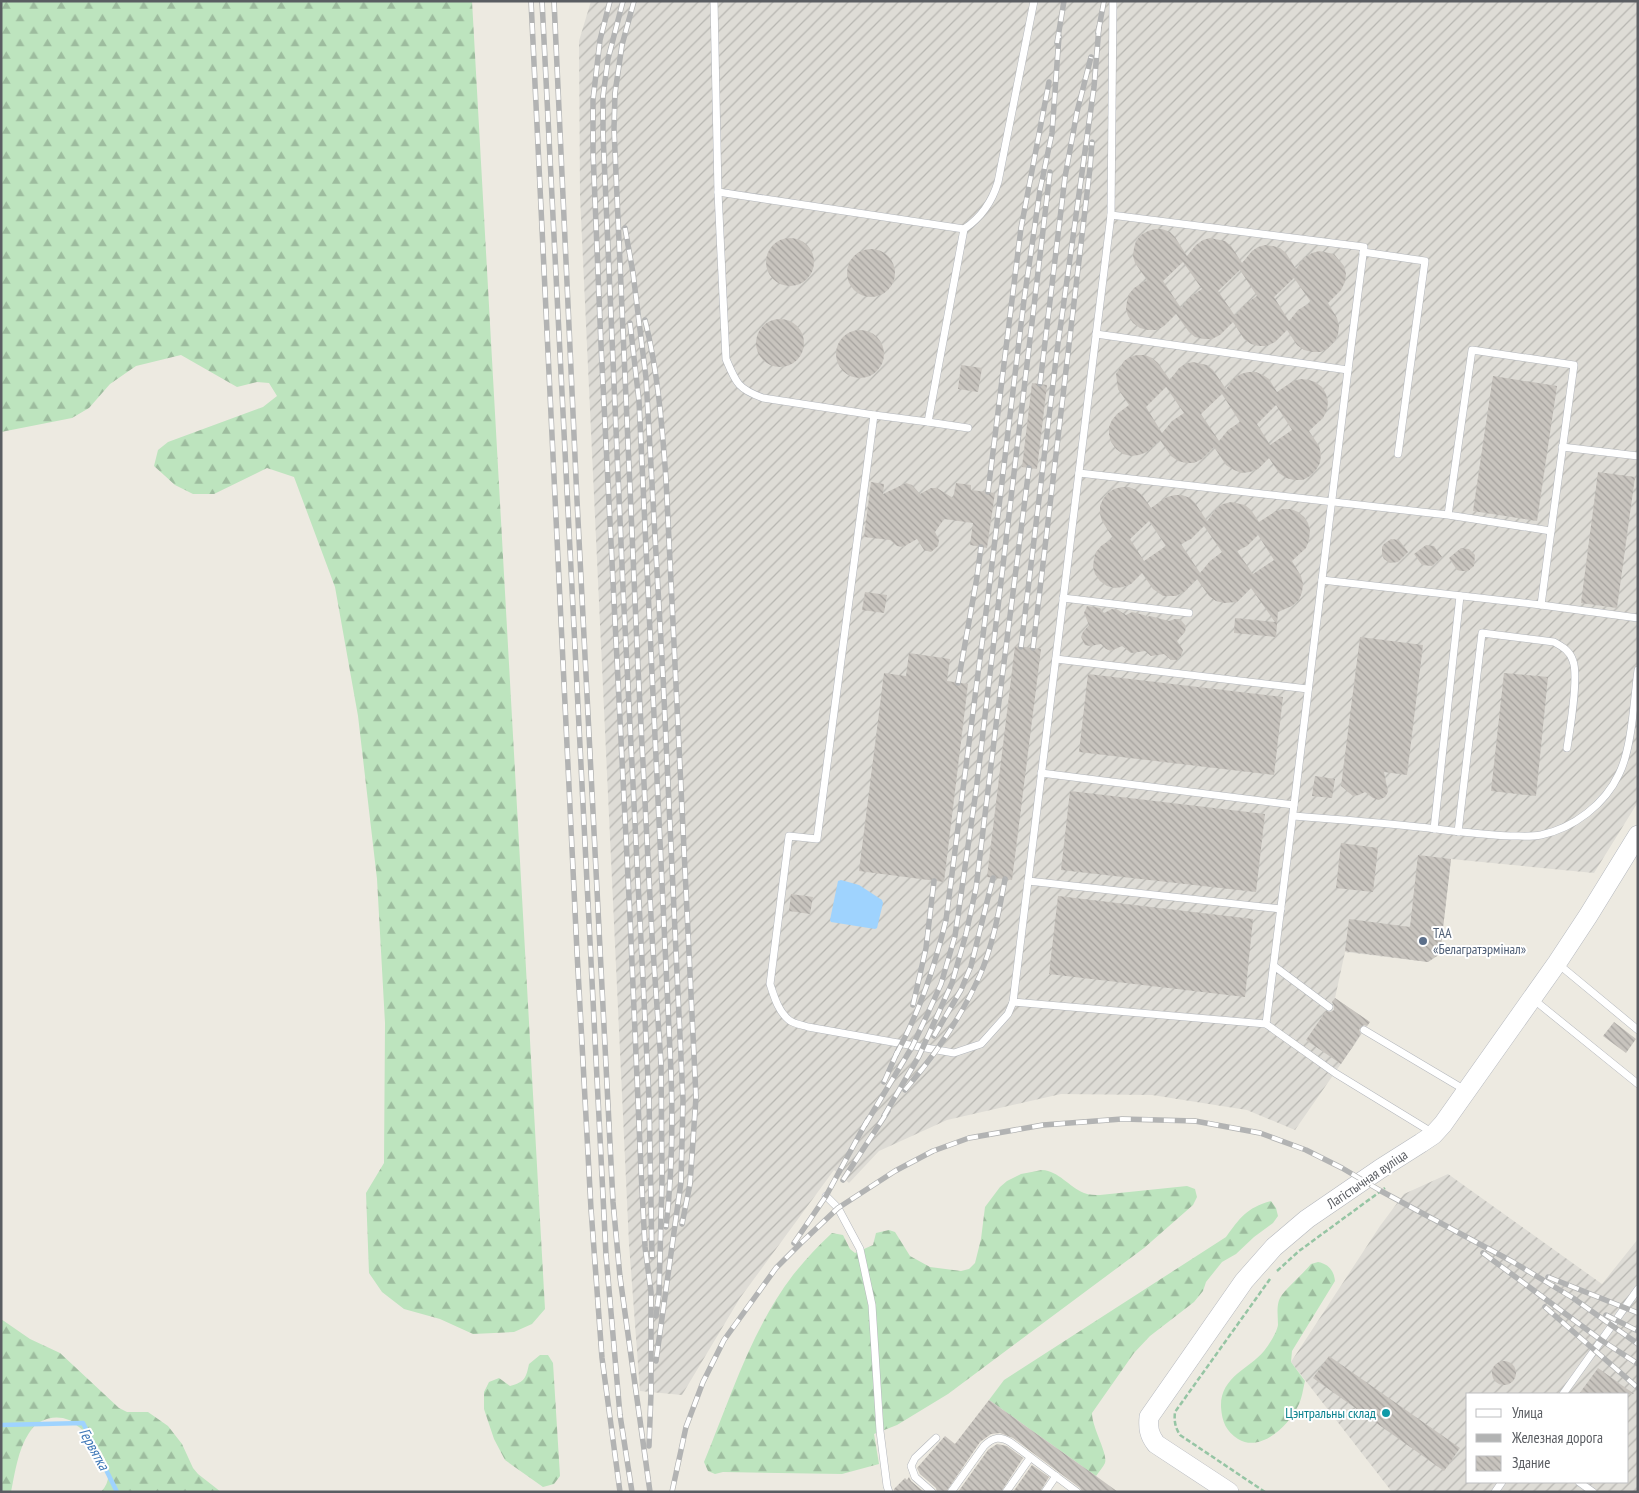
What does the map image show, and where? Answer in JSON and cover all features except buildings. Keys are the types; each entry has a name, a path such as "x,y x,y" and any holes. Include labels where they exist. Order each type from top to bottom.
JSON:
{"street":[{"name":"Лагістычная вуліца","path":"1229,1492 1156,1444 1151,1437 1148,1426 1150,1417 1244,1281 1274,1247 1307,1219 1434,1134 1443,1124 1557,963 1638,835"}],"lane":[{"path":"714,1 718,192 726,359 735,380 748,393 763,398 968,428"},
{"path":"718,192 964,229 973,223 984,211 994,196 1034,1"},
{"path":"874,415 817,839 789,836 770,984 781,1011 790,1021 808,1027 954,1053 981,1044 995,1031 1008,1014 1013,1002 1112,215 1114,1"},
{"path":"1112,215 1364,247 1266,1024"},
{"path":"928,422 964,229"},
{"path":"1363,252 1425,261 1398,454"},
{"path":"1096,334 1348,370"},
{"path":"1448,515 1472,350 1574,365 1541,605"},
{"path":"1562,447 1638,456"},
{"path":"1079,473 1448,515 1551,531"},
{"path":"1322,580 1638,618"},
{"path":"1434,829 1460,596"},
{"path":"1063,598 1189,613"},
{"path":"1458,832 1482,633 1554,642 1562,646 1569,653 1574,661 1575,678 1567,748"},
{"path":"1056,659 1308,689"},
{"path":"1292,816 1489,835 1541,835 1558,830 1590,811 1603,798 1620,773 1627,750 1638,670"},
{"path":"1041,774 1294,805"},
{"path":"1028,881 1281,909"},
{"path":"1557,963 1638,1030"},
{"path":"1274,966 1329,1007"},
{"path":"1532,998 1638,1084"},
{"path":"1013,1002 1266,1024 1334,1073 1434,1134"},
{"path":"1364,1030 1467,1092"},
{"path":"826,1196 838,1208 860,1248 872,1305 880,1431 889,1492"},
{"path":"1565,1393 1638,1289"},
{"path":"932,1492 915,1477 911,1466 915,1458 936,1438"},
{"path":"951,1492 990,1440 1003,1438 1077,1492"},
{"path":"1006,1492 1030,1458"},
{"path":"1044,1492 1056,1476"},
{"path":"1580,1483 1593,1492"}],"path":[{"path":"1265,1492 1180,1435 1174,1420 1175,1412 1273,1275 1299,1251 1387,1186"}],"shaded area":[{"name":"ТАА «Белагратэрмінал»","path":"591,1 1638,1 1638,802 1594,873 1451,859 1440,954 1428,962 1345,952 1335,998 1370,1022 1295,1130 1247,1110 1152,1095 1061,1094 947,1120 879,1151 849,1183 834,1170 740,1298 682,1395 640,1391 629,1244 580,196 579,41"},
{"path":"1448,1174 1602,1284 1638,1239 1638,1492 1392,1492 1291,1362 1380,1226 1404,1194"}],"green space":[{"path":"1,1 472,1 545,1309 532,1324 514,1332 473,1334 440,1319 404,1309 382,1292 369,1273 366,1193 384,1163 385,1023 377,879 358,716 335,587 294,477 267,468 214,494 193,494 175,485 154,466 158,450 168,442 263,407 277,396 269,383 257,382 237,387 181,355 136,366 110,384 89,408 72,418 1,432"},
{"path":"1042,1170 1054,1173 1090,1195 1187,1186 1195,1189 1197,1197 1193,1205 1144,1248 948,1394 897,1425 874,1434 879,1464 842,1474 723,1472 715,1474 708,1471 704,1462 753,1342 778,1296 793,1275 832,1233 843,1235 850,1249 855,1253 873,1245 876,1233 889,1230 895,1232 910,1256 930,1267 961,1271 969,1269 975,1263 981,1239 985,1207 1007,1181 1021,1174"},
{"path":"1271,1201 1276,1208 1278,1216 1273,1223 1236,1254 1222,1262 1206,1282 1203,1291 1194,1302 1150,1336 1134,1353 1092,1413 1094,1426 1105,1459 1105,1463 1096,1476 989,1400 1004,1380 1226,1237 1235,1224 1249,1210"},
{"path":"1318,1262 1330,1268 1335,1281 1292,1351 1291,1362 1305,1381 1299,1403 1288,1422 1273,1435 1256,1443 1238,1439 1230,1433 1222,1417 1222,1397 1225,1388 1236,1374 1264,1351 1270,1342 1278,1325 1278,1304 1282,1294 1311,1264"},
{"path":"1,1319 30,1339 60,1353 119,1408 127,1412 148,1412 168,1426 182,1444 193,1468 221,1492 101,1492 106,1484 108,1475 104,1457 99,1448 86,1433 70,1421 64,1418 52,1418 41,1421 32,1428 20,1454 11,1492 1,1492"},
{"path":"540,1355 548,1355 553,1363 560,1476 554,1484 543,1487 505,1460 494,1439 484,1409 484,1392 489,1382 499,1378 510,1386 519,1383 526,1376 529,1364"}],"water":[{"path":"841,880 859,885 882,900 883,903 877,928 831,922 838,881"}],"waterway":[{"name":"Гервятка","path":"1,1425 83,1423 117,1492"}],"railway":[{"path":"531,1 591,1209 602,1358 620,1492"},
{"path":"542,1 606,1255 620,1415 632,1492"},
{"path":"554,1 577,500 613,1202 620,1277 650,1492"},
{"path":"610,1 600,40 593,100 593,152 641,1170 645,1247 651,1292 649,1446"},
{"path":"623,1 608,59 603,96 603,134 623,588 649,1098 652,1257"},
{"path":"634,1 622,45 615,93 614,129 638,668 652,936 661,1063 662,1180 659,1294 656,1316"},
{"path":"1057,43 1064,1"},
{"path":"1098,33 1104,1"},
{"path":"1021,647 1057,351 1094,87 1099,27"},
{"path":"896,1055 926,989 946,920 1024,300 1040,190 1052,133 1059,36"},
{"path":"1040,384 1065,177 1077,112 1091,57"},
{"path":"988,492 1021,228 1049,82"},
{"path":"1033,648 1092,142"},
{"path":"865,1125 912,1047 941,984 955,936 976,791 1050,172"},
{"path":"625,228 633,273 646,378 663,677 683,1100 681,1182 656,1361"},
{"path":"645,320 656,379 666,479 696,1097 690,1184 682,1224"},
{"path":"630,323 639,401 671,1072 672,1150 666,1227"},
{"path":"884,1116 919,1056 952,983 966,934 976,888 1029,468"},
{"path":"958,683 981,547"},
{"path":"934,1036 961,990 971,966 993,878"},
{"path":"905,1090 947,1036 973,991 985,964 992,940 1005,879"},
{"path":"913,1005 926,948 934,881"},
{"path":"884,1082 899,1048"},
{"path":"843,1180 888,1111"},
{"path":"794,1243 826,1196 868,1119"},
{"path":"672,1492 686,1427 703,1382 724,1340 776,1268 801,1243 838,1208 895,1171 933,1151 969,1138 1043,1125 1122,1119 1195,1121 1260,1133 1306,1150 1342,1168 1513,1262 1573,1298 1638,1344"},
{"path":"1483,1253 1601,1340 1638,1364"},
{"path":"1548,1277 1638,1313"},
{"path":"1545,1307 1638,1388"},
{"path":"1606,1315 1638,1331"}],"place":[{"name":"ТАА «Белагратэрмінал»","path":"1423,941"},
{"name":"Цэнтральны склад","path":"1386,1413"}]}
